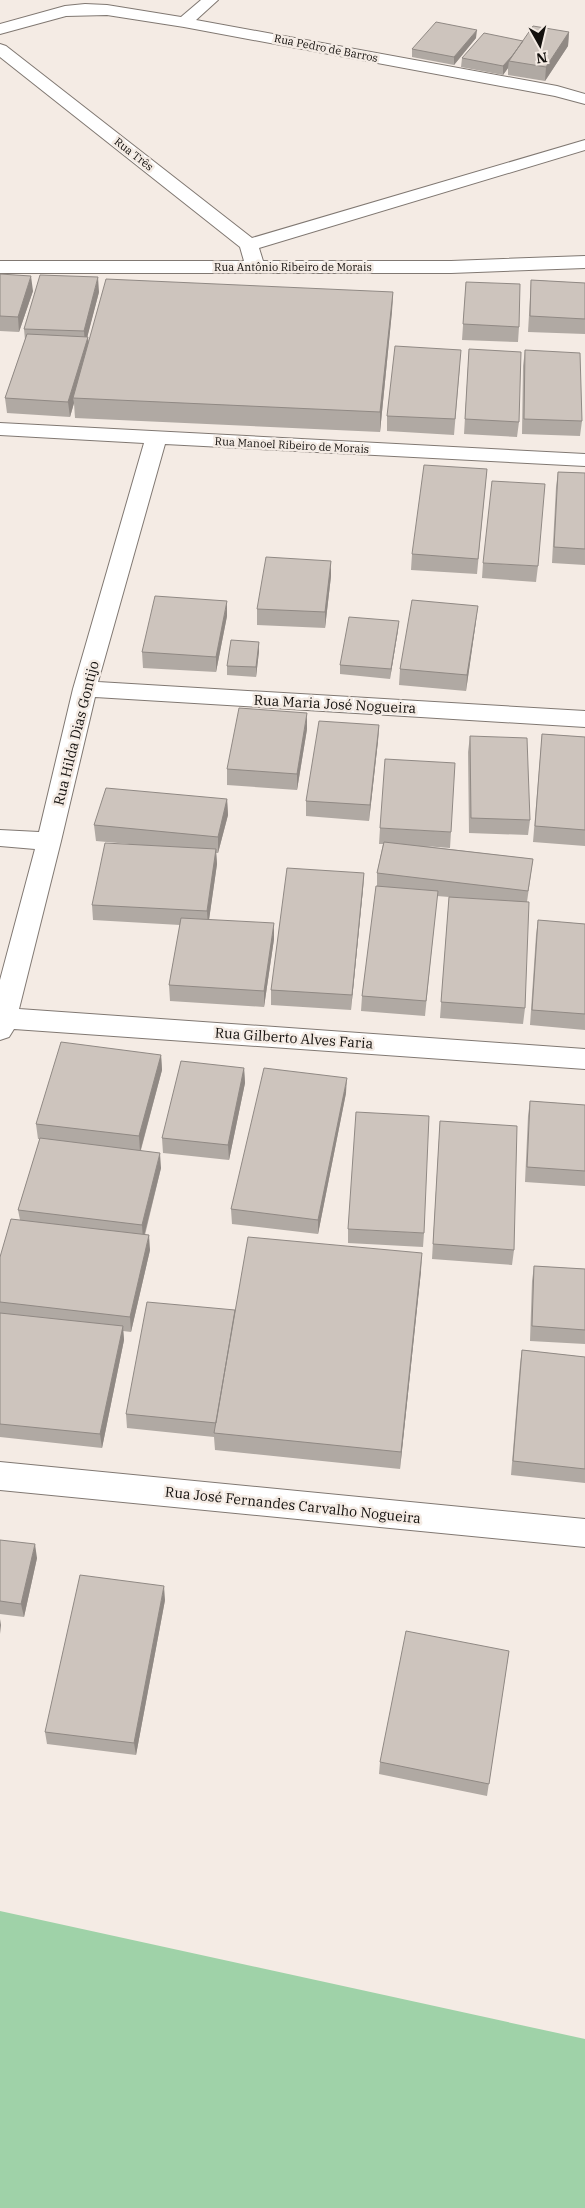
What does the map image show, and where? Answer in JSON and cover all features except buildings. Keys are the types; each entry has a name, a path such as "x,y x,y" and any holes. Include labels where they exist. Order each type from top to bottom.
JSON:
{"street":[{"path":"184,22 210,0"},
{"name":"Rua Pedro de Barros","path":"0,29 65,11 85,9 107,10 184,22 557,91 585,99"},
{"name":"Rua Três","path":"0,49 249,244"},
{"path":"256,268 249,244 585,145"},
{"name":"Rua Antônio Ribeiro de Morais","path":"0,267 451,267 585,262"},
{"name":"Rua Manoel Ribeiro de Morais","path":"0,429 585,460"},
{"name":"Rua Hilda Dias Gontijo","path":"2,1024 86,689 156,438"},
{"name":"Rua Maria José Nogueira","path":"86,689 585,719"},
{"path":"0,838 49,842"},
{"name":"Rua Gilberto Alves Faria","path":"2,1024 585,1058"},
{"name":"Rua José Fernandes Carvalho Nogueira","path":"0,1476 585,1533"}],"green space":[{"path":"0,1911 585,2039 585,2208 0,2208"}]}
